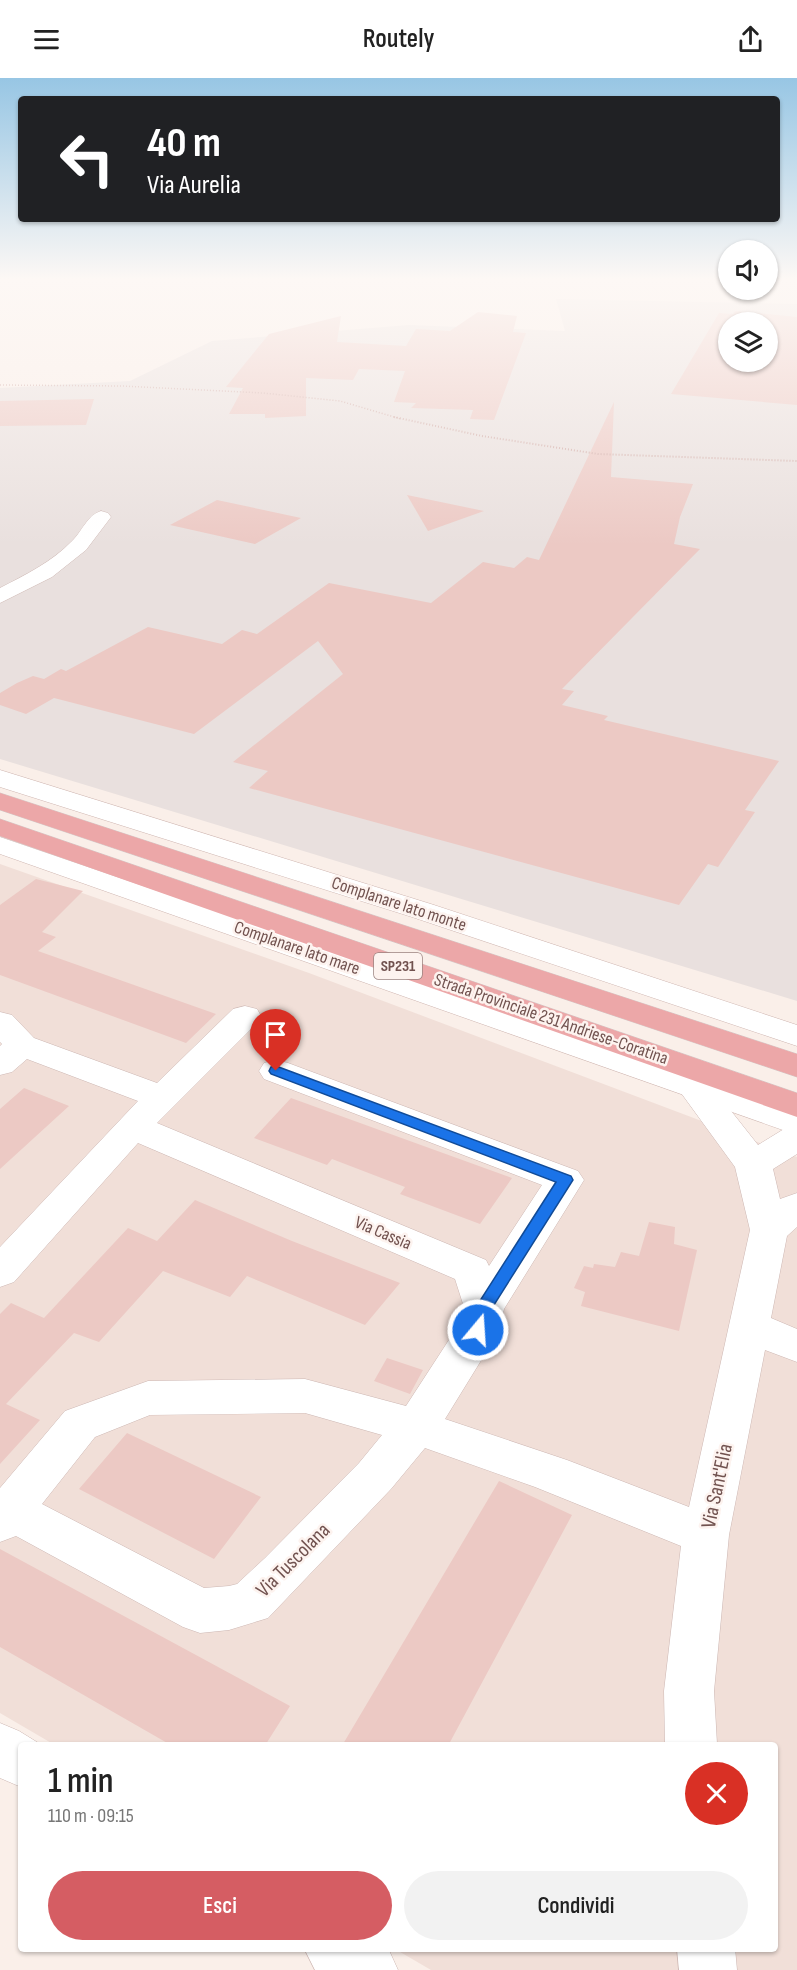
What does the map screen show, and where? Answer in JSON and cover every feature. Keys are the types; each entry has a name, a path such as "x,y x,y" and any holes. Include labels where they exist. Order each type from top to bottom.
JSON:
{"highway":[{"name":"Strada Provinciale 231 Andriese-Coratina","path":"0,801 797,1066"},
{"name":"Strada Provinciale 231 Andriese-Coratina","path":"0,827 797,1105"}],"street":[{"path":"0,597 45,573 79,546 101,517"},
{"name":"Complanare lato monte","path":"0,778 423,911 797,1036"},
{"name":"Complanare lato mare","path":"0,845 797,1123"},
{"path":"0,1272 132,1127 245,1016"},
{"path":"7,1044 161,1097"},
{"path":"276,1071 565,1180 484,1307 478,1330 416,1426"},
{"name":"Via Sant'Elia","path":"691,1742 689,1690 706,1535 750,1327 783,1218 753,1164 693,1086"},
{"name":"Via Cassia","path":"132,1127 472,1270 484,1307"},
{"path":"753,1164 797,1138"},
{"path":"750,1327 797,1346"},
{"name":"Via Tuscolana","path":"416,1426 375,1476 282,1573 251,1602 230,1608 200,1611 5,1516 80,1424 148,1398 305,1396 416,1426 551,1473 706,1535"},
{"path":"0,1749 18,1759"},
{"path":"340,1952 369,1970"},
{"path":"706,1952 708,1970"}],"path":[{"path":"0,385 122,387 274,394 340,401 393,417 482,436 598,454 797,462"}],"shaded area":[{"path":"156,368 718,368 718,372 778,372 778,368 797,368 797,1001 0,759 0,388 130,381"},
{"path":"0,864 309,973 797,1157 797,1970 431,1970 400,1952 778,1952 778,1742 50,1742 0,1713"}],"building":[{"path":"241,368 513,368 494,420 470,419 473,410 411,408 416,403 394,402 405,371 359,369 353,380 306,378 306,416 265,418 265,414 229,414 243,388 226,387"},
{"path":"686,368 718,368 718,372 778,372 778,368 797,368 797,405 671,394"},
{"path":"94,399 86,425 0,426 0,401"},
{"path":"614,402 611,477 693,484 680,517 674,544 700,549 562,689 574,691 562,705 608,716 604,720 779,761 745,810 755,812 718,867 708,864 679,905 249,788 268,771 233,762 343,674 318,641 194,734 54,698 26,714 0,705 0,693 17,683 33,676 44,679 61,669 66,671 148,627 222,644 242,630 257,634 329,583 431,603 483,562 514,568 527,557 539,560"},
{"path":"407,495 484,511 428,531"},
{"path":"217,500 301,518 255,544 170,525"},
{"path":"36,879 83,891 42,932 56,937 38,951 216,1014 186,1043 0,975 0,905"},
{"path":"24,1088 69,1106 0,1169 0,1109"},
{"path":"291,1098 512,1178 480,1224 400,1194 405,1187 332,1159 327,1165 254,1138"},
{"path":"195,1200 400,1283 365,1325 247,1276 230,1297 163,1271 99,1342 74,1333 6,1404 40,1420 0,1464 0,1314 11,1303 44,1318 128,1228 157,1241"},
{"path":"649,1222 675,1227 674,1244 697,1250 679,1331 581,1306 585,1292 574,1288 584,1266 593,1268 594,1264 615,1267 621,1252 639,1256"},
{"path":"387,1358 423,1370 410,1394 374,1381"},
{"path":"127,1433 261,1497 214,1559 79,1489"},
{"path":"499,1481 572,1515 450,1742 344,1742"},
{"path":"0,1549 290,1706 267,1742 166,1742 0,1647"}],"route":[{"path":"276,1071 565,1180 484,1307 478,1330"}]}
